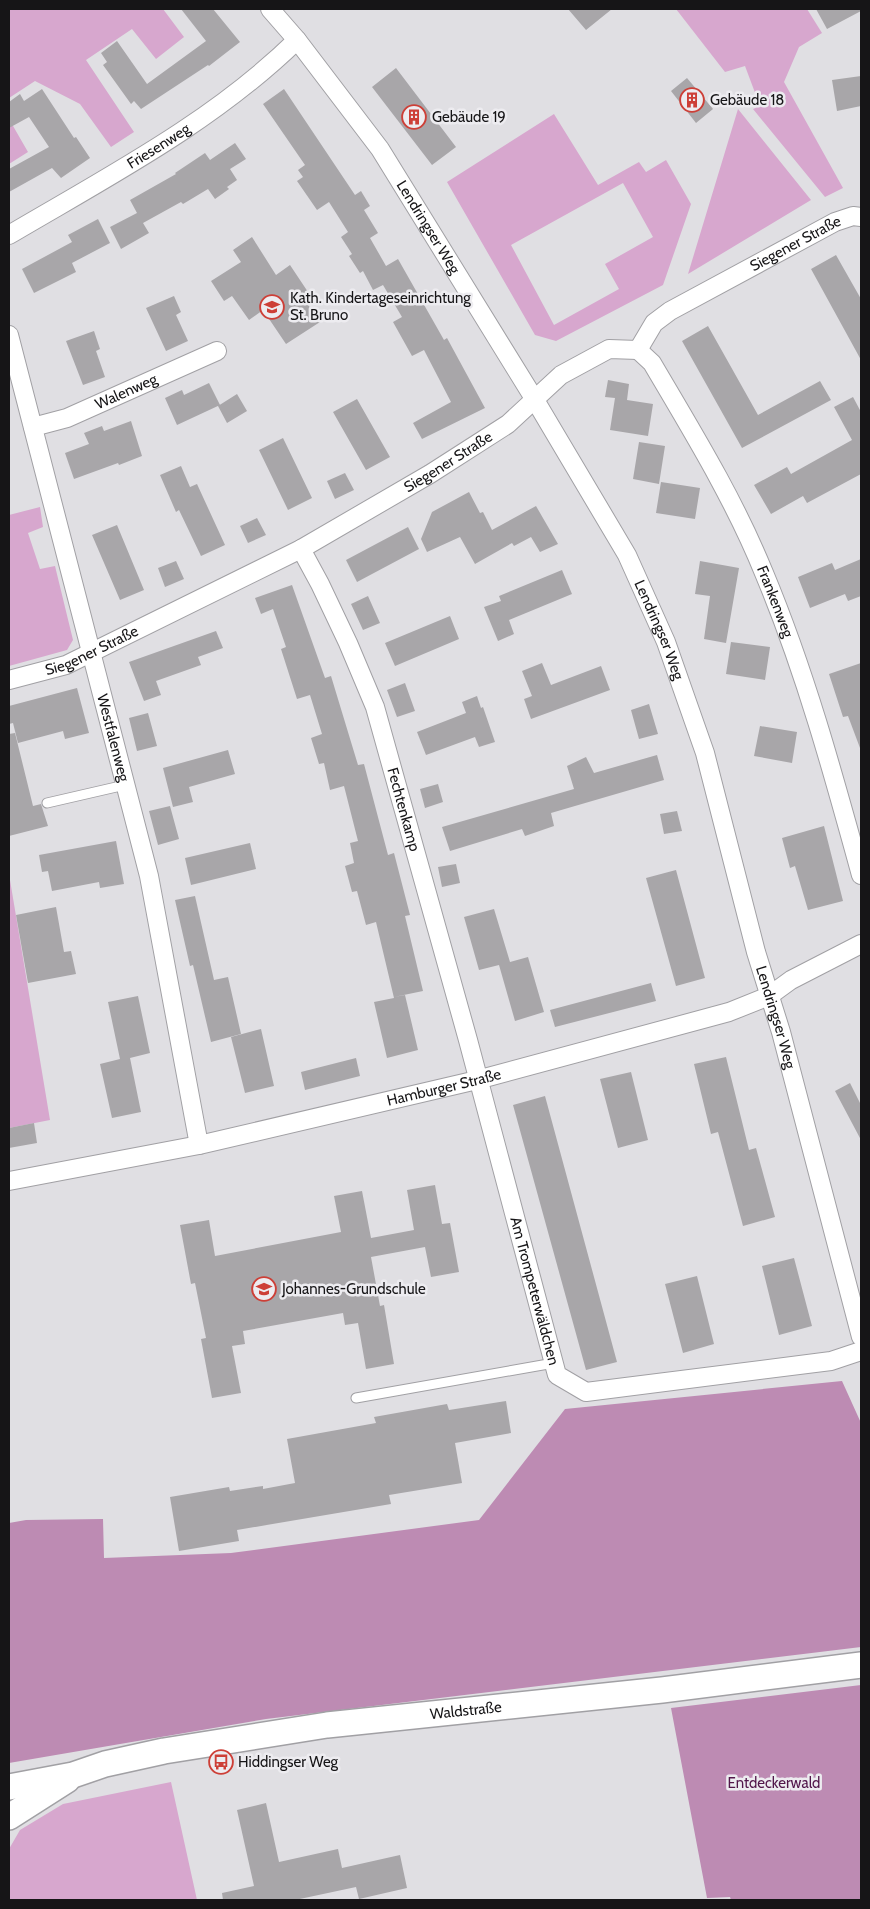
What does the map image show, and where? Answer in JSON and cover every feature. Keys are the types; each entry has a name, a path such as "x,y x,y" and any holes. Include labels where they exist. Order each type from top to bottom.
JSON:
{"main road":[{"name":"Waldstraße","path":"9,1787 73,1776 105,1764 156,1752 327,1725 662,1690 861,1665"},
{"name":"Waldstraße","path":"9,1818 73,1776"}],"street":[{"name":"Lendringser Weg","path":"270,9 297,40 380,149 535,400 627,555 666,642 706,753 861,1337"},
{"name":"Friesenweg","path":"9,235 174,138 274,64 297,40"},
{"name":"Siegener Straße","path":"9,680 66,665 301,549 430,474 508,424 561,375 609,349 638,350 654,323 670,311 835,222 853,216 861,217"},
{"name":"Westfalenweg","path":"9,334 13,369 33,427 149,876 199,1145"},
{"name":"Frankenweg","path":"638,350 652,363 722,483 764,572 801,668 861,875"},
{"name":"Walenweg","path":"33,427 67,418 217,351"},
{"name":"Fechtenkamp","path":"301,549 348,643 375,707 478,1080"},
{"name":"Hamburger Straße","path":"9,1181 199,1145 478,1080 729,1012 769,996 791,980 861,944"},
{"name":"Am Trompeterwäldchen","path":"478,1080 557,1374 586,1392 831,1361 861,1351"}],"lane":[{"path":"47,803 126,785"},
{"path":"356,1398 554,1363"}],"shaded area":[{"path":"9,9 163,9 184,37 156,59 132,29 86,60 134,132 111,147 80,104 35,81 9,98"},
{"path":"676,9 807,9 822,33 799,47 784,82 843,188 825,197 753,109 760,106 745,66 725,72"},
{"path":"738,109 811,200 688,274"},
{"path":"554,114 598,185 639,162 646,172 666,160 691,204 663,285 556,341 535,335 447,182","holes":["623,183 653,237 605,264 619,289 554,325 511,245"]},
{"path":"9,119 28,152 9,164"},
{"path":"40,507 43,527 28,533 40,569 55,566 73,640 67,650 9,666 9,515"},
{"path":"9,874 50,1120 9,1128"},
{"path":"171,1782 197,1900 9,1900 9,1849 20,1830 63,1804"}],"green space":[{"path":"842,1381 861,1423 861,1647 266,1719 9,1763 9,1523 26,1520 103,1519 104,1558 231,1553 479,1520 565,1409"},
{"name":"Entdeckerwald","path":"861,1685 861,1900 731,1900 730,1897 707,1898 671,1708"}],"building":[{"path":"181,9 213,9 240,42 209,66 141,109 134,101 131,104 103,65 107,62 101,53 117,41 147,84 206,41"},
{"path":"568,9 612,9 586,30"},
{"path":"816,9 861,9 861,11 827,29"},
{"name":"Gebäude 19","path":"396,68 456,147 432,165 372,87"},
{"path":"861,76 861,106 837,111 832,80"},
{"name":"Gebäude 18","path":"687,78 713,109 696,123 671,91"},
{"path":"42,89 74,138 76,137 90,158 61,178 52,168 9,192 9,169 49,147 29,117 9,128 9,102 20,94 24,101"},
{"path":"284,89 355,195 361,191 370,206 364,210 378,233 370,238 386,266 398,259 444,340 447,338 485,408 422,439 413,423 451,402 424,350 412,356 393,322 402,317 383,285 373,290 363,271 360,273 349,256 352,254 341,237 348,232 329,202 317,210 297,181 303,177 298,170 305,165 263,104"},
{"path":"235,143 246,159 230,169 237,180 227,187 229,189 215,199 208,189 183,204 181,202 143,223 149,233 121,249 110,227 137,213 130,200 176,174 205,153 210,160"},
{"path":"98,219 110,243 72,263 76,272 34,293 22,269 72,242 68,235"},
{"path":"252,237 276,275 290,265 308,292 302,296 320,322 286,344 263,310 249,320 232,296 224,301 211,281 241,262 233,250"},
{"path":"836,255 861,299 861,360 811,269"},
{"path":"174,296 181,312 176,315 188,341 166,351 146,308"},
{"path":"708,326 758,415 820,381 831,400 742,448 682,341"},
{"path":"94,331 100,349 96,351 105,377 83,385 66,341"},
{"path":"608,380 629,384 627,400 653,404 648,436 610,430 615,398 605,397"},
{"path":"209,383 220,405 177,425 165,398 182,390 184,395"},
{"path":"237,394 247,411 227,423 218,406"},
{"path":"853,397 861,412 861,474 807,503 803,496 771,514 754,485 787,467 791,474 852,440 834,407"},
{"path":"357,399 390,457 366,470 333,412"},
{"path":"131,421 142,456 74,479 65,453 89,444 84,433 102,426 104,431"},
{"path":"283,438 312,498 288,510 259,450"},
{"path":"639,442 665,446 659,484 633,479"},
{"path":"181,466 190,487 197,484 225,545 201,556 179,510 176,512 160,475"},
{"path":"345,473 354,490 335,499 327,481"},
{"path":"661,482 700,488 695,519 656,513"},
{"path":"469,492 480,513 483,512 492,530 536,506 558,544 540,552 531,537 514,546 512,543 475,564 460,537 427,552 421,539 432,512"},
{"path":"257,518 266,535 248,543 240,526"},
{"path":"117,525 144,590 120,600 92,535"},
{"path":"408,527 419,549 357,582 346,560"},
{"path":"861,559 861,596 848,601 845,594 810,608 798,577 832,563 835,570"},
{"path":"176,561 184,579 165,587 158,568"},
{"path":"700,561 739,568 726,643 704,639 710,596 695,594"},
{"path":"562,570 572,594 509,620 514,634 498,641 484,607 501,601 499,596"},
{"path":"292,585 325,678 331,676 358,765 364,764 388,855 394,853 410,915 405,916 423,991 394,997 405,995 418,1050 387,1058 374,1002 394,998 376,922 366,925 357,891 352,892 345,866 354,863 350,843 358,841 344,786 330,790 324,763 319,764 311,738 322,734 310,695 297,699 281,649 286,647 273,609 261,614 255,598"},
{"path":"368,596 380,623 363,630 351,604"},
{"path":"450,616 459,639 395,666 385,643"},
{"path":"216,631 223,648 198,657 201,665 156,681 161,695 144,701 129,662"},
{"path":"731,642 770,647 765,680 726,674"},
{"path":"542,663 551,685 601,666 610,690 531,719 524,699 532,696 522,671"},
{"path":"861,663 860,748 848,716 843,717 829,674"},
{"path":"405,683 415,711 397,717 387,690"},
{"path":"77,688 89,733 65,739 63,731 18,743 13,723 9,724 9,706"},
{"path":"477,696 481,708 483,707 495,742 479,747 475,737 426,755 417,732 466,713 462,702"},
{"path":"649,704 658,734 639,739 631,710"},
{"path":"148,713 157,746 137,751 129,718"},
{"path":"760,726 797,732 792,763 754,756"},
{"path":"15,733 33,806 41,804 48,826 9,836 9,734"},
{"path":"228,750 235,774 189,787 193,802 173,807 163,768"},
{"path":"657,755 664,780 551,813 554,826 525,836 522,829 450,851 442,827 574,789 567,766 586,757 594,773"},
{"path":"438,784 443,802 425,808 420,789"},
{"path":"170,806 179,839 158,845 149,811"},
{"path":"677,811 682,831 664,834 660,814"},
{"path":"824,826 843,901 808,910 795,866 790,868 782,838"},
{"path":"116,841 124,884 100,888 99,882 52,891 48,871 42,872 39,855"},
{"path":"250,843 256,869 191,885 185,858"},
{"path":"456,864 460,883 442,887 438,867"},
{"path":"676,870 705,978 676,986 646,878"},
{"path":"195,896 214,980 228,977 241,1034 211,1042 193,965 190,966 175,900"},
{"path":"56,907 64,952 71,951 76,974 28,983 16,915"},
{"path":"494,909 510,962 528,957 544,1012 515,1021 499,965 479,970 464,917"},
{"path":"651,983 656,1001 555,1027 550,1010"},
{"path":"138,996 150,1053 130,1058 141,1112 112,1118 100,1064 120,1059 108,1002"},
{"path":"261,1029 274,1086 245,1093 231,1037"},
{"path":"726,1057 749,1150 756,1148 775,1217 743,1226 718,1132 711,1134 694,1064"},
{"path":"356,1058 360,1076 305,1090 301,1072"},
{"path":"631,1072 648,1140 618,1148 600,1079"},
{"path":"850,1083 861,1105 861,1140 835,1091"},
{"path":"545,1096 617,1362 586,1370 513,1105"},
{"path":"34,1123 37,1143 9,1148 9,1128"},
{"path":"435,1185 442,1224 450,1223 459,1272 431,1277 425,1247 371,1257 380,1306 384,1305 394,1364 366,1369 358,1323 345,1325 343,1313 243,1331 245,1344 232,1346 241,1393 212,1398 201,1339 206,1338 195,1283 191,1284 180,1225 209,1220 215,1256 341,1232 334,1196 362,1191 371,1238 414,1230 407,1190"},
{"path":"794,1258 812,1326 779,1335 762,1266"},
{"path":"697,1276 714,1344 683,1353 665,1284"},
{"path":"506,1401 511,1433 455,1443 462,1483 389,1495 391,1504 237,1530 239,1541 179,1551 170,1497 229,1487 230,1491 263,1486 263,1489 295,1483 287,1439 376,1423 374,1417 447,1404 449,1410"},
{"path":"266,1803 279,1862 338,1849 342,1868 400,1855 407,1888 359,1899 356,1887 295,1900 223,1900 222,1893 254,1886 237,1810"}],"place":[{"name":"Gebäude 18","path":"692,100"},
{"name":"Gebäude 19","path":"414,117"},
{"name":"Kath. Kindertageseinrichtung St. Bruno","path":"272,307"},
{"name":"Johannes-Grundschule","path":"264,1289"},
{"name":"Hiddingser Weg","path":"221,1762"}]}
